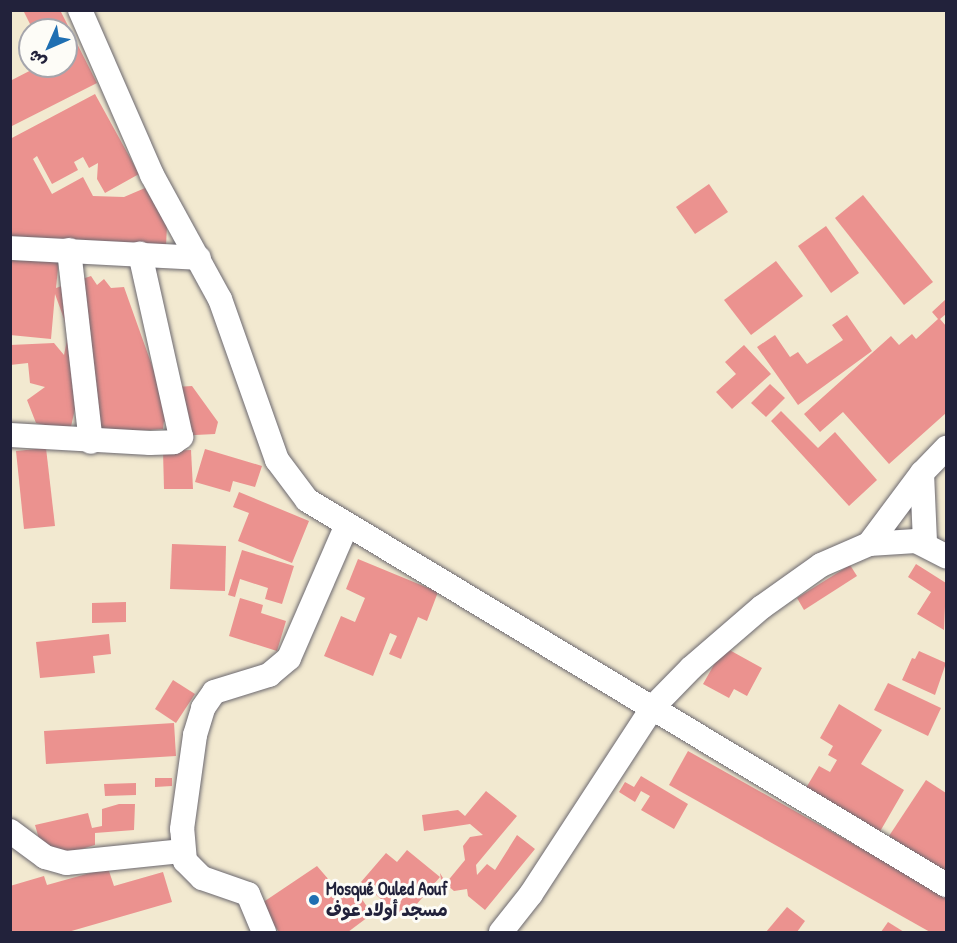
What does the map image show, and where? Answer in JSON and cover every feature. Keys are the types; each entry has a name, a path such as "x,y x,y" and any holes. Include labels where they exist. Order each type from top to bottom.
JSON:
{"street":[{"path":"80,10 152,175 220,299 277,460 307,500 346,527 653,707 946,885"},
{"path":"10,248 199,258"},
{"path":"69,250 91,441"},
{"path":"10,435 91,441 174,442 181,437 140,254"},
{"path":"869,544 922,473 946,448"},
{"path":"922,473 925,543"},
{"path":"264,933 248,894 202,878 189,867 183,851 185,793 195,735 208,697 221,687 269,675 283,665 300,639 346,527"},
{"path":"501,933 531,894 653,707 691,668 795,582 869,544 903,541 925,543 946,556"},
{"path":"10,831 45,857 66,863 183,851"}],"building":[{"path":"23,10 60,10 64,18 27,18"},
{"path":"78,46 97,83 10,127 10,81 18,77 78,78"},
{"path":"95,94 139,174 105,193 97,179 98,163 89,168 83,157 74,162 78,170 52,184 37,156 33,159 52,194 83,177 93,196 124,197 145,188 167,226 166,246 10,239 10,139"},
{"path":"709,184 728,212 695,234 676,207"},
{"path":"863,195 933,282 904,305 835,218"},
{"path":"826,226 859,273 831,293 798,246"},
{"path":"10,255 59,259 56,288 91,276 97,285 104,279 111,288 124,287 160,388 192,386 218,422 215,434 176,436 164,421 163,429 84,435 75,409 70,431 36,423 27,400 45,387 30,383 28,363 10,365 10,345 54,343 64,355 67,340 88,333 68,330 55,294 51,339 10,335"},
{"path":"776,261 803,296 751,335 724,300"},
{"path":"946,299 946,314 940,319 946,326 946,413 889,464 843,412 820,432 804,414 891,336 899,345 912,334 916,339 938,319 932,312"},
{"path":"847,315 872,351 798,405 757,347 775,335 790,357 798,352 807,364 843,340 832,325"},
{"path":"744,345 771,374 732,409 716,392 736,374 725,362"},
{"path":"770,384 785,398 766,417 751,403"},
{"path":"781,411 818,448 835,432 877,480 849,506 771,421"},
{"path":"46,448 55,526 24,529 16,451"},
{"path":"205,449 262,466 255,487 233,481 230,492 195,482"},
{"path":"191,450 193,489 164,489 163,451"},
{"path":"239,492 309,521 292,563 238,541 249,513 233,507"},
{"path":"172,544 226,546 225,591 170,589"},
{"path":"242,550 294,566 282,604 265,599 268,588 240,579 235,597 228,595"},
{"path":"358,559 438,592 427,621 418,617 401,659 389,654 397,636 390,633 373,676 324,656 341,616 355,622 365,598 346,589"},
{"path":"916,564 946,583 944,630 917,614 931,592 908,577"},
{"path":"850,565 857,576 804,610 797,598"},
{"path":"240,598 263,605 261,613 286,621 277,651 229,636"},
{"path":"126,602 126,622 92,623 92,603"},
{"path":"109,634 111,654 93,656 95,673 40,678 36,642"},
{"path":"724,647 762,668 747,696 734,689 729,698 703,684"},
{"path":"919,651 946,663 935,695 902,680 912,658 915,659"},
{"path":"173,680 195,694 176,723 155,709"},
{"path":"888,683 941,708 928,736 874,710"},
{"path":"839,704 882,730 861,764 904,790 878,835 806,788 819,766 830,772 837,760 828,755 833,746 820,738"},
{"path":"174,723 176,756 46,764 44,731"},
{"path":"688,751 946,896 946,932 930,932 669,785"},
{"path":"641,776 688,804 674,829 641,810 650,796 641,791 635,802 619,792 625,782 634,787"},
{"path":"155,778 172,778 172,786 155,787"},
{"path":"926,780 946,793 946,873 889,836"},
{"path":"136,783 136,795 105,796 104,784"},
{"path":"486,791 517,816 476,865 477,875 487,864 495,870 517,835 535,849 485,910 468,896 467,889 454,891 441,880 440,873 446,883 465,860 463,846 470,837 483,835 470,824 424,831 422,815 458,810 465,816"},
{"path":"119,804 135,804 134,830 95,833 95,845 45,860 35,825 88,813 92,828 102,826 102,809"},
{"path":"407,850 440,877 404,919 361,882 386,853 397,862"},
{"name":"Mosqué Ouled Aouf مسجد أولاد عوف","path":"317,866 342,895 353,886 372,914 348,932 279,932 259,905"},
{"path":"108,868 114,886 163,872 172,902 68,932 10,932 10,886 44,876 47,885"},
{"path":"787,907 805,921 797,932 766,932"},
{"path":"888,922 904,932 881,932"}],"place":[{"name":"Mosqué Ouled Aouf مسجد أولاد عوف","path":"314,900"}]}
